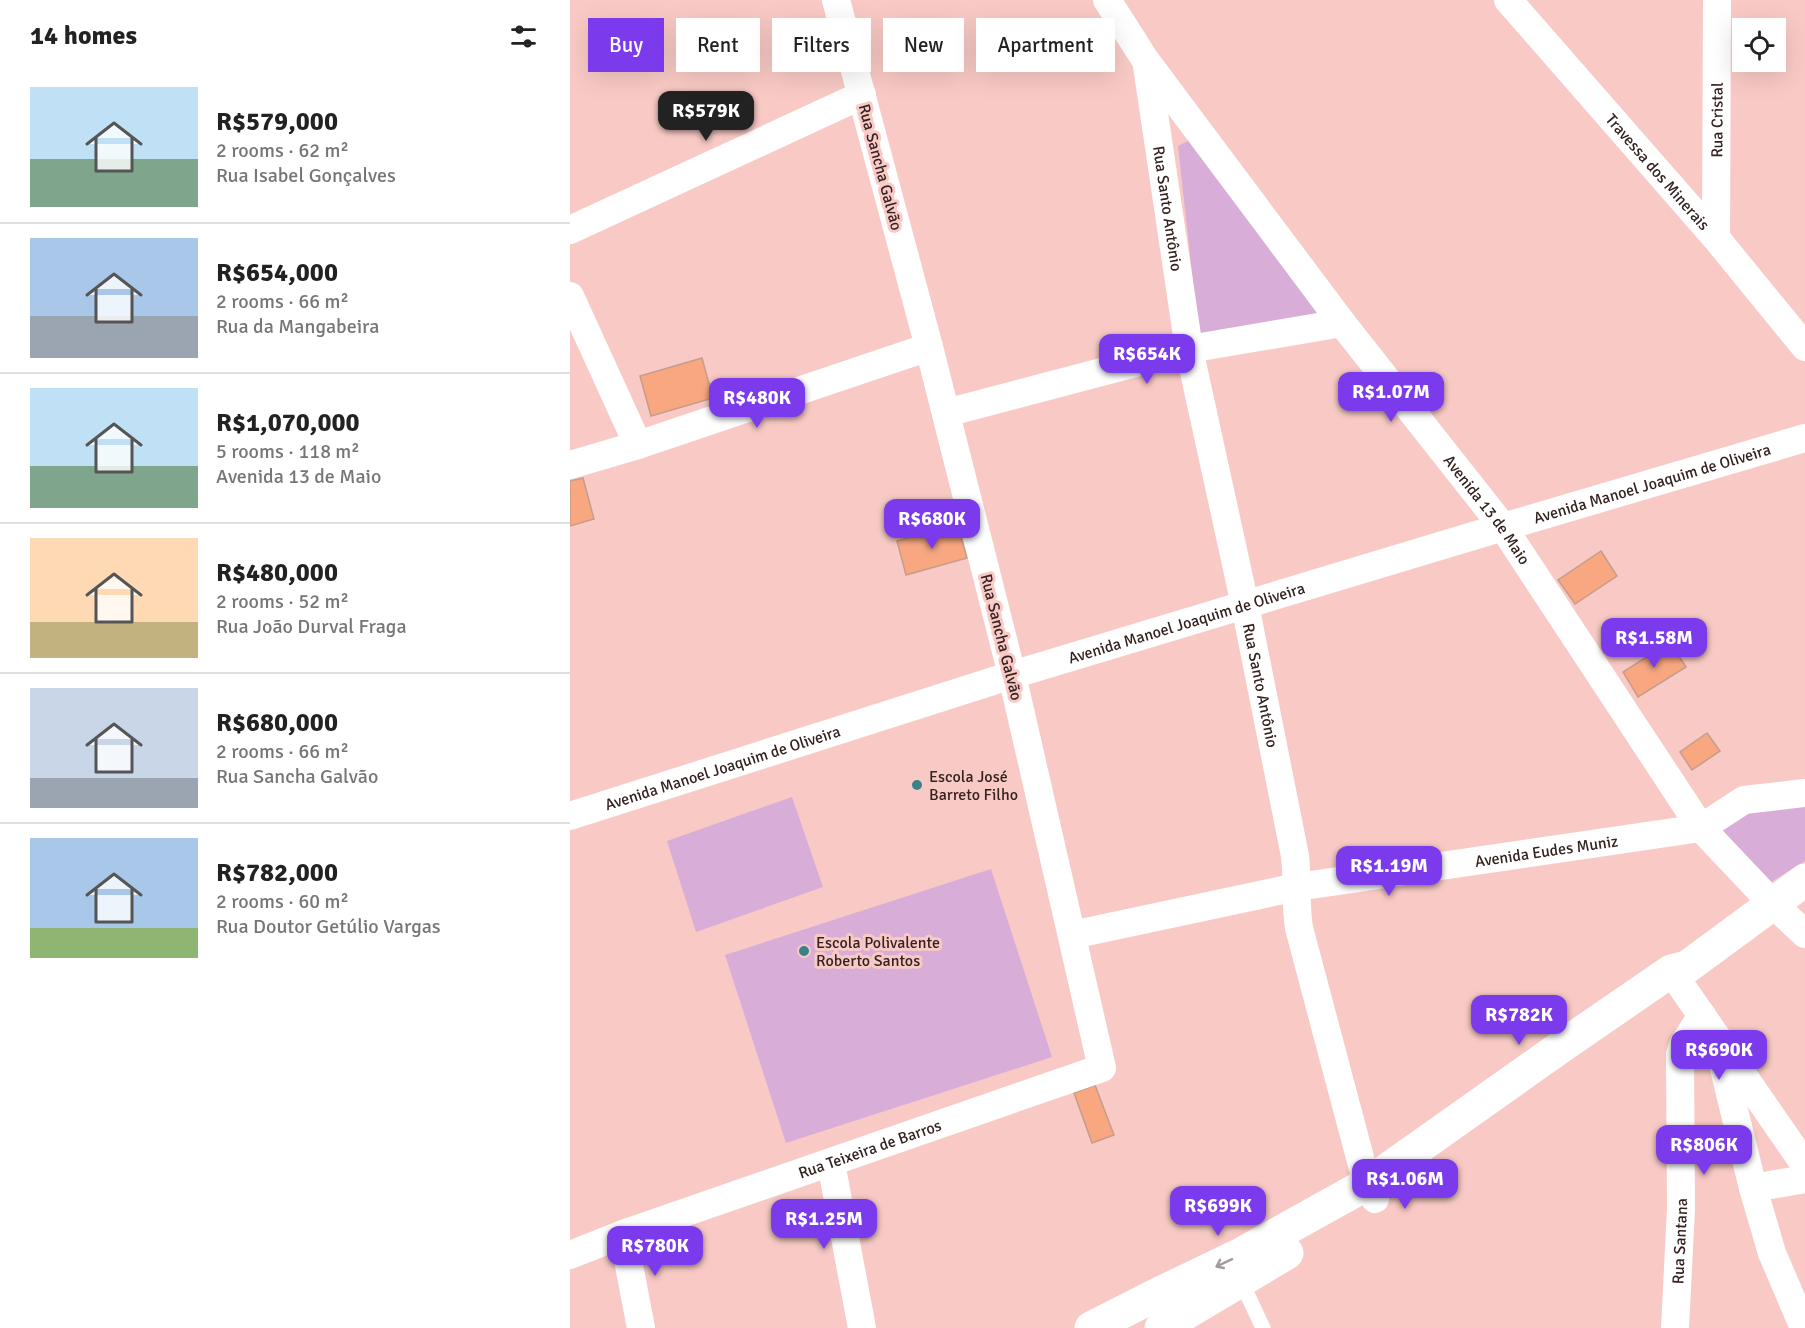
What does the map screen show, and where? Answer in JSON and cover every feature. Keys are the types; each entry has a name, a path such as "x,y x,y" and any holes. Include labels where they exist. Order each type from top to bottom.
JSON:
{"main road":[{"path":"1161,1328 1241,1281 1371,1191 1562,1046 1679,974 1805,880"},
{"path":"1091,1328 1371,1191"}],"street":[{"name":"Rua Sancha Galvão","path":"836,0 929,347 1012,675 1102,1068"},
{"name":"Avenida 13 de Maio","path":"1107,0 1146,61 1342,324 1503,527 1701,828 1773,904 1805,934"},
{"name":"Travessa dos Minerais","path":"1508,0 1716,238 1805,347"},
{"name":"Rua Cristal","path":"1716,238 1717,0"},
{"name":"Rua Santo Antônio","path":"1146,61 1189,350 1245,605 1295,856 1296,910 1299,928 1371,1191"},
{"path":"570,230 862,95"},
{"path":"570,296 638,445"},
{"path":"946,413 1189,350 1342,324"},
{"path":"570,465 638,445 929,347"},
{"name":"Avenida Manoel Joaquim de Oliveira","path":"570,816 1012,675 1805,438"},
{"path":"1701,828 1744,800 1805,793"},
{"name":"Avenida Eudes Muniz","path":"1072,935 1297,887 1701,828"},
{"path":"1679,974 1709,1026 1805,1165"},
{"path":"1709,1026 1772,1253 1804,1328"},
{"name":"Rua Santana","path":"1675,1328 1681,1209 1680,1054 1683,1045 1709,1026"},
{"name":"Rua Teixeira de Barros","path":"570,1255 623,1234 1102,1068"},
{"path":"831,1163 862,1328"},
{"path":"1753,1188 1805,1179"},
{"path":"623,1234 641,1328"}],"lane":[{"path":"1241,1281 1263,1328"}],"shaded area":[{"path":"1192,139 1323,313 1199,336 1178,146"},
{"path":"792,797 823,887 696,932 667,841"},
{"path":"1805,804 1805,861 1768,884 1717,824 1742,810"},
{"path":"991,869 1052,1057 786,1143 725,955"}],"building":[{"path":"702,358 713,398 651,416 640,376"},
{"path":"583,478 594,519 570,526 570,481"},
{"path":"957,524 967,558 906,575 897,541"},
{"path":"1601,551 1617,576 1575,604 1558,580"},
{"path":"1670,642 1686,667 1638,697 1623,672"},
{"path":"1707,733 1720,751 1692,770 1680,752"},
{"path":"1095,1085 1114,1135 1092,1143 1074,1093"}],"place":[{"name":"Escola José Barreto Filho","path":"917,785"},
{"name":"Escola Polivalente Roberto Santos","path":"804,951"}]}
